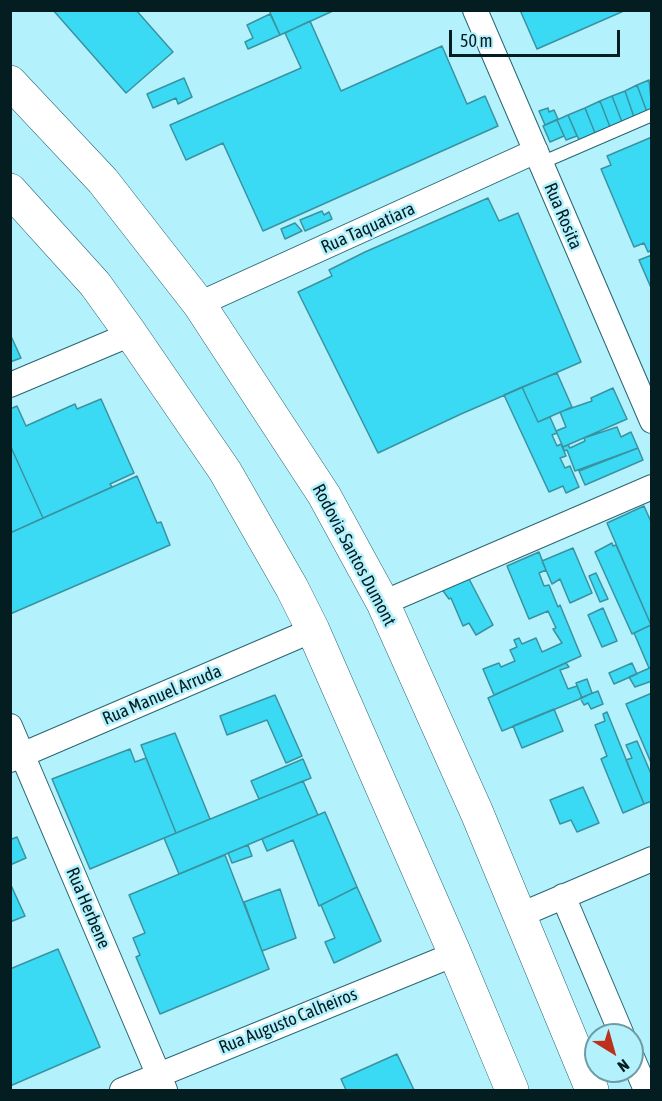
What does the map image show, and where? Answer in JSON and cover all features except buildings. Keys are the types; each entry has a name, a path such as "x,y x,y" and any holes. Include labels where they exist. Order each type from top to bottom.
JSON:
{"highway":[{"name":"Rodovia Santos Dumont","path":"10,82 103,182 199,304 324,495 383,603 477,813 592,1090"},
{"path":"10,190 95,284 131,334 225,471 314,630 512,1090"}],"street":[{"name":"Rua Rosita","path":"475,10 651,421"},
{"name":"Rua Taquatiara","path":"199,304 538,157"},
{"path":"10,385 131,334"},
{"path":"383,603 651,487"},
{"name":"Rua Manuel Arruda","path":"17,757 314,630"},
{"name":"Rua Herbene","path":"10,726 17,757 161,1082"},
{"path":"518,916 651,859"},
{"path":"563,896 617,1023"},
{"name":"Rua Augusto Calheiros","path":"122,1090 161,1082 455,954"}],"lane":[{"name":"Rua Taquatiara","path":"538,157 651,115"}]}
